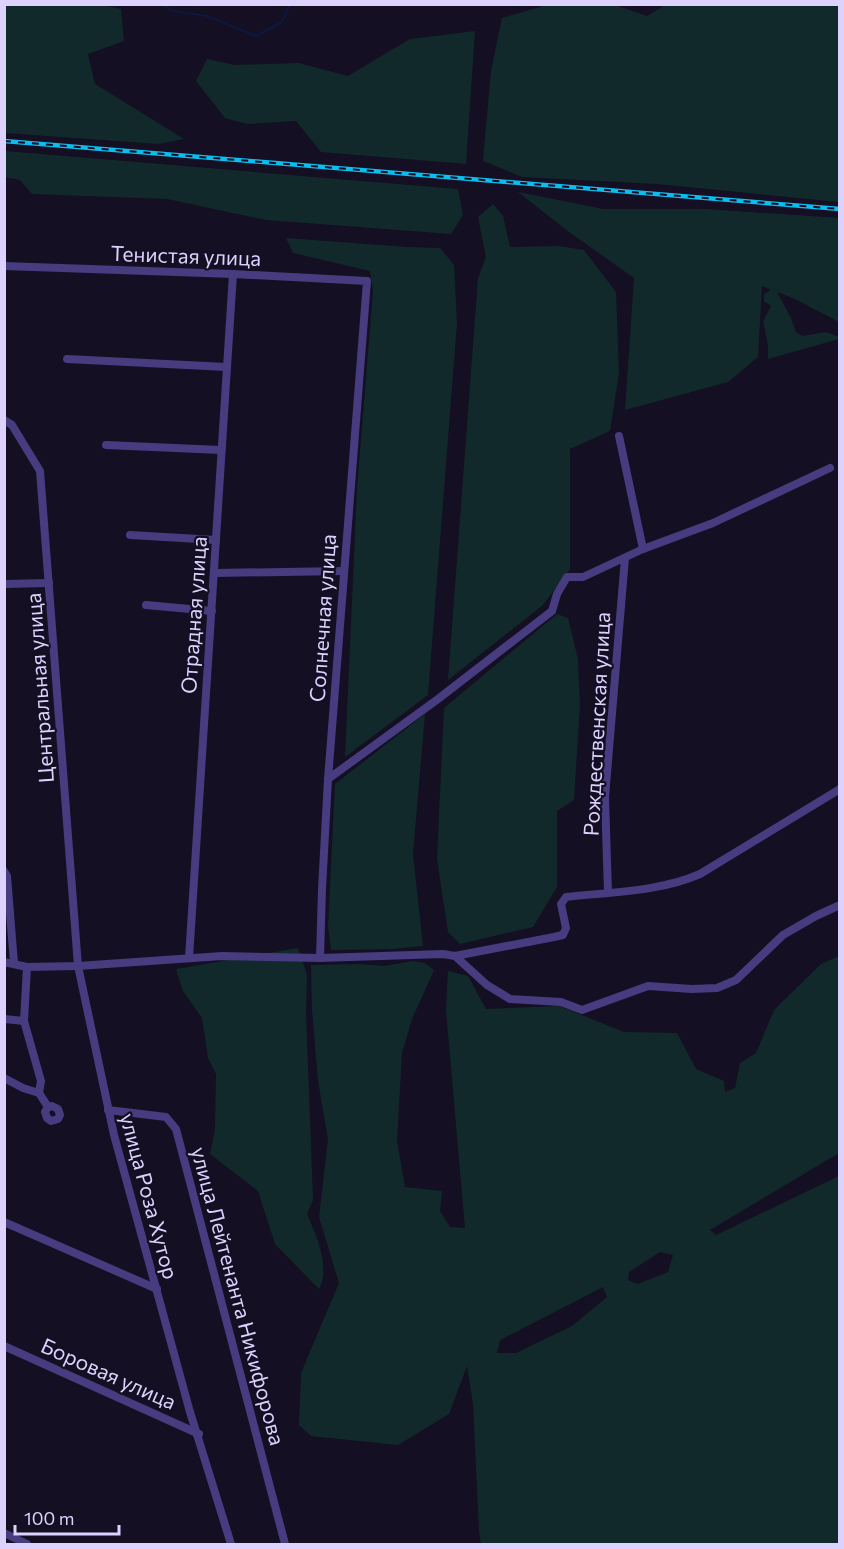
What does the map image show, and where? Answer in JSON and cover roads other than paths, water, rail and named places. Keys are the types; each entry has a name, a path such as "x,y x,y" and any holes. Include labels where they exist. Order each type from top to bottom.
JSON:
{"street":[{"name":"Тенистая улица","path":"4,266 367,281"},
{"name":"Отрадная улица","path":"189,958 226,367 234,274"},
{"name":"Солнечная улица","path":"320,958 328,779 367,281"},
{"path":"67,359 226,367"},
{"name":"Центральная улица","path":"4,420 12,425 40,471 78,966"},
{"path":"619,436 643,549"},
{"path":"106,445 221,450"},
{"path":"328,779 438,699 552,611 557,594 567,577 583,577 643,549 712,523 830,468"},
{"path":"130,535 216,540"},
{"name":"Рождественская улица","path":"608,893 605,797 625,558"},
{"path":"214,573 344,571"},
{"path":"4,584 49,583"},
{"path":"146,605 212,611"},
{"path":"4,962 27,967 78,966 222,956 320,958 443,954 455,956 562,935 566,928 561,904 566,897 660,886 683,881 700,874 840,789"},
{"path":"4,872 7,876 14,963"},
{"path":"455,956 487,985 510,999 561,1002 582,1010 648,986 717,988 736,980 783,935 840,905"},
{"name":"улица Роза Хутор","path":"78,966 108,1110 190,1412 231,1545"},
{"path":"27,967 24,1021 41,1081 39,1093"},
{"path":"4,1019 24,1021"},
{"path":"4,1078 39,1093 48,1107"},
{"name":"улица Лейтенанта Никифорова","path":"108,1110 166,1118 176,1129 285,1545"},
{"path":"4,1222 157,1289"},
{"name":"Боровая улица","path":"4,1346 198,1434"},
{"path":"4,1533 27,1545"}],"waterway":[{"path":"161,4 173,11 207,16 256,36 282,22 290,4"}],"railway":[{"path":"4,141 840,209"}]}
